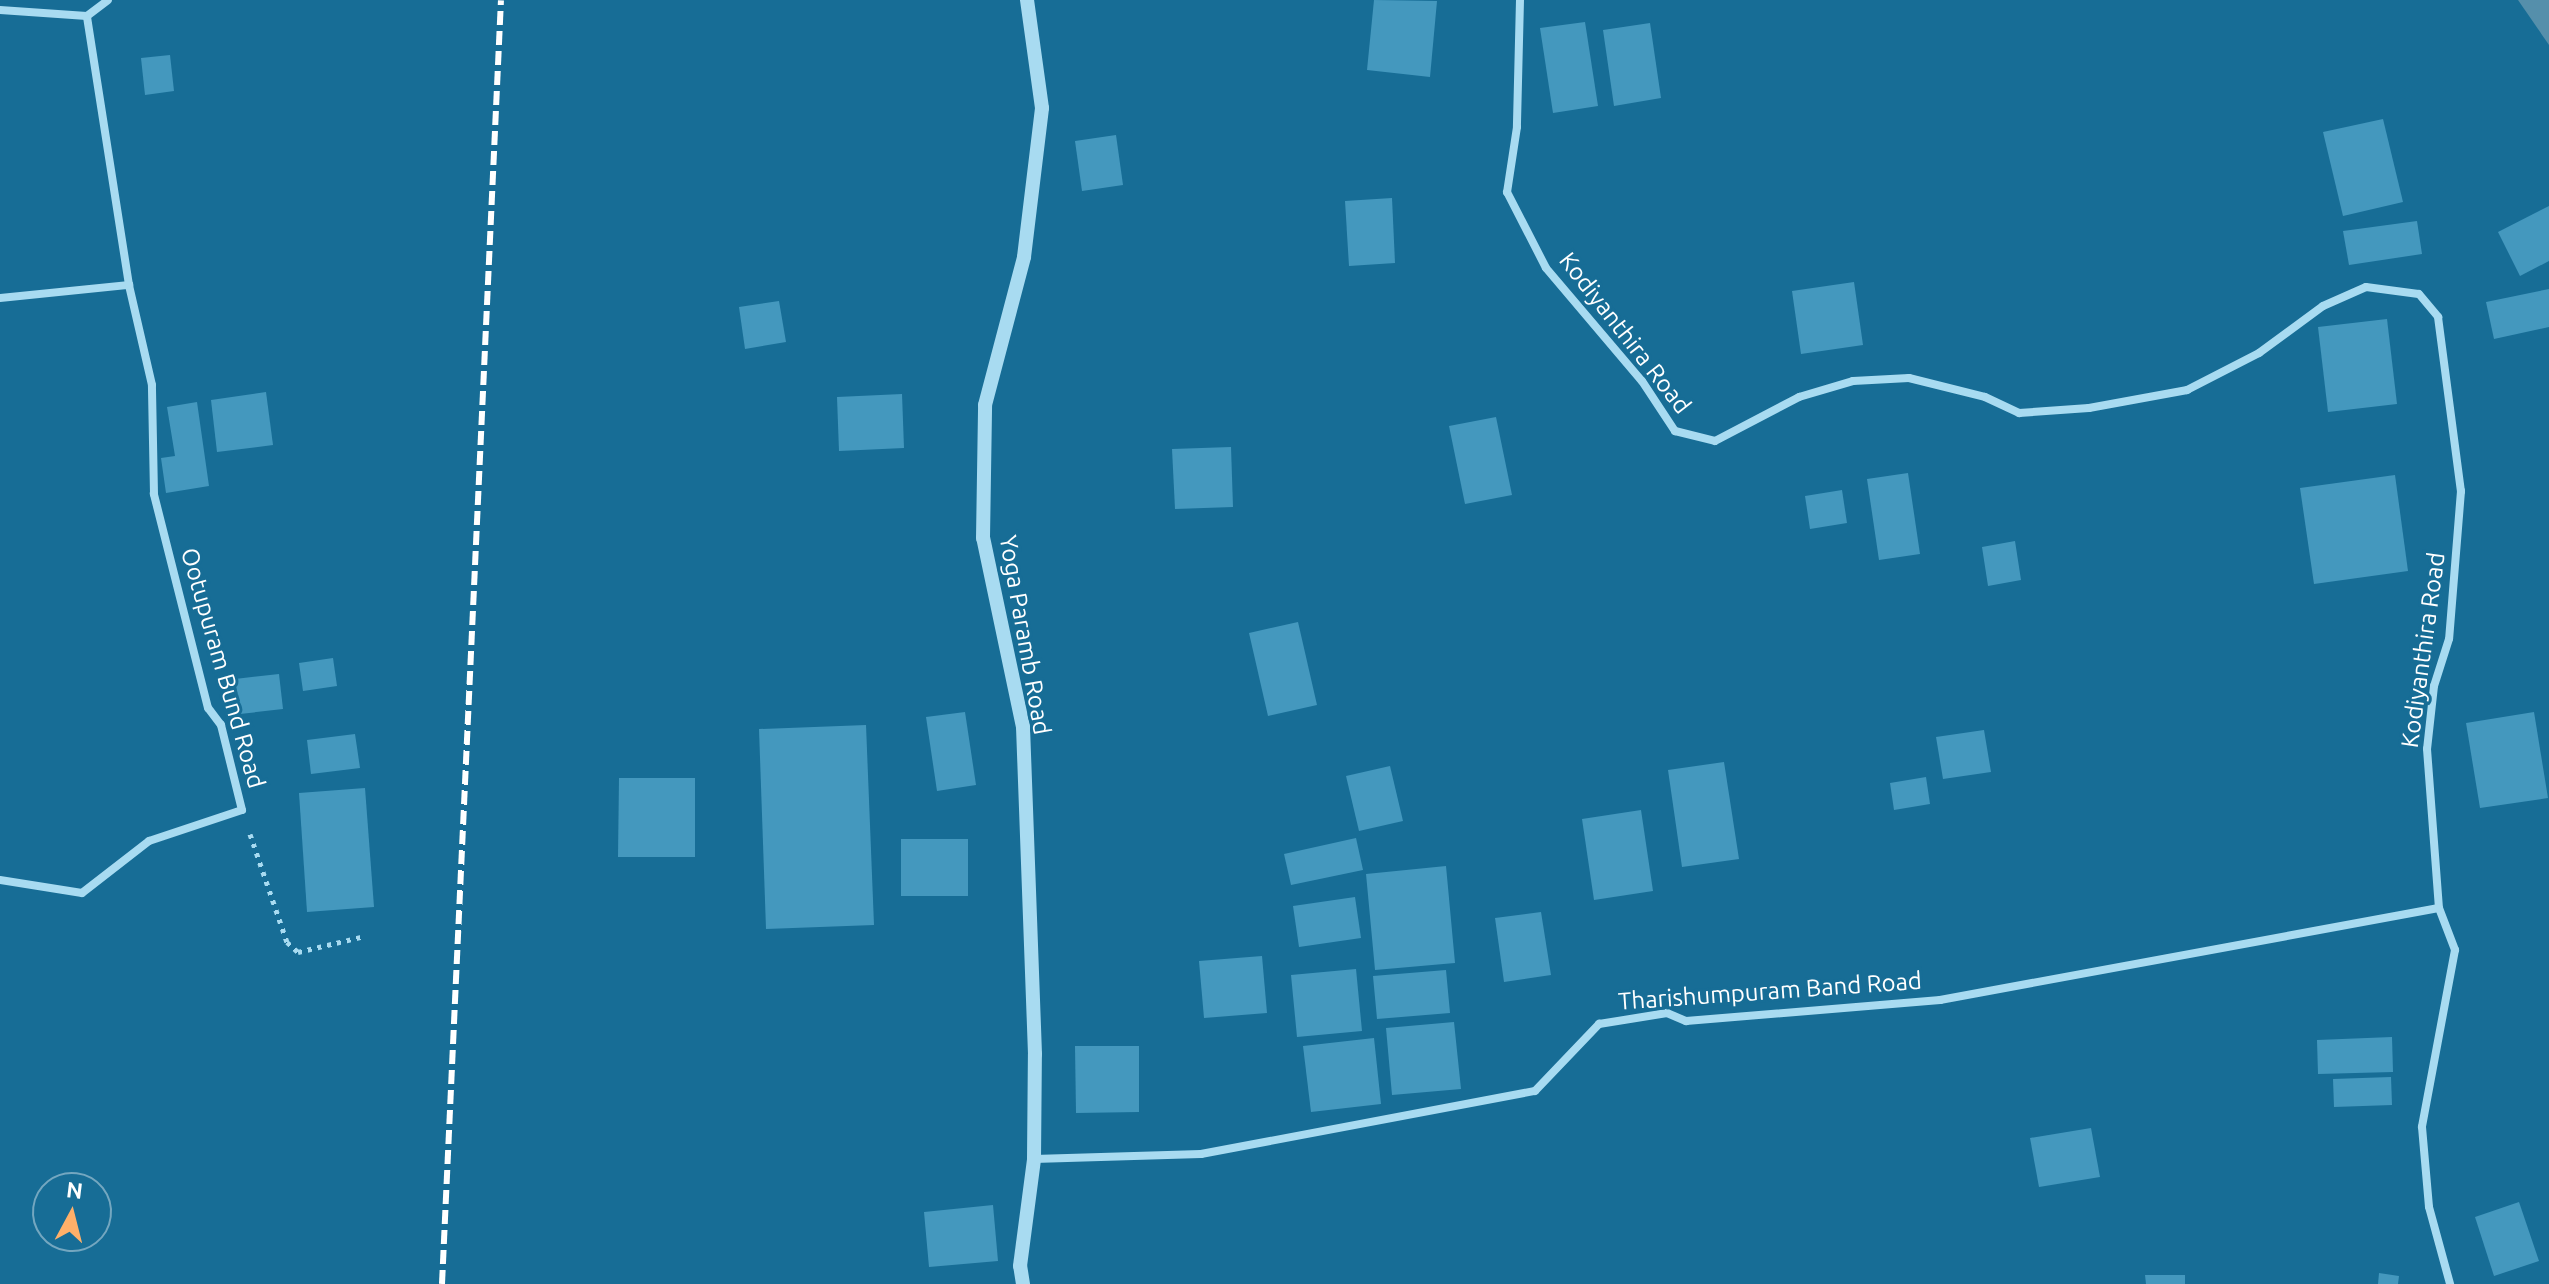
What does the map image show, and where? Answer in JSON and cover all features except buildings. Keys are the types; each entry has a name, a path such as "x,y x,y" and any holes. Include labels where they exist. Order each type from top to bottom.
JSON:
{"street":[{"path":"0,10 87,16 108,0"},
{"name":"Yoga Paramb Road","path":"1023,1284 1020,1266 1034,1159 1033,943 1023,727 983,538 985,405 1024,257 1042,108 1027,0"},
{"name":"Kodiyanthira Road","path":"1520,0 1517,127 1507,192 1546,268 1642,381 1675,431 1715,441 1799,397 1853,381 1909,378 1985,397 2019,413 2089,408 2187,390 2259,353 2323,306 2366,287 2419,294 2438,317 2461,491 2449,639 2434,686 2427,749 2439,908 2455,950 2422,1127 2429,1207 2450,1284"},
{"name":"Ootupuram Bund Road","path":"0,880 82,893 149,841 242,810 221,725 208,708 154,494 152,385 129,285 87,16"},
{"path":"0,298 129,285"},
{"name":"Tharishumpuram Band Road","path":"1034,1159 1201,1154 1535,1091 1599,1024 1667,1013 1686,1021 1940,1000 2439,908"}],"path":[{"path":"242,810 287,942 298,952 361,937"}],"water":[{"path":"2518,0 2549,0 2549,45"}],"railway":[{"path":"442,1284 501,0"}]}
